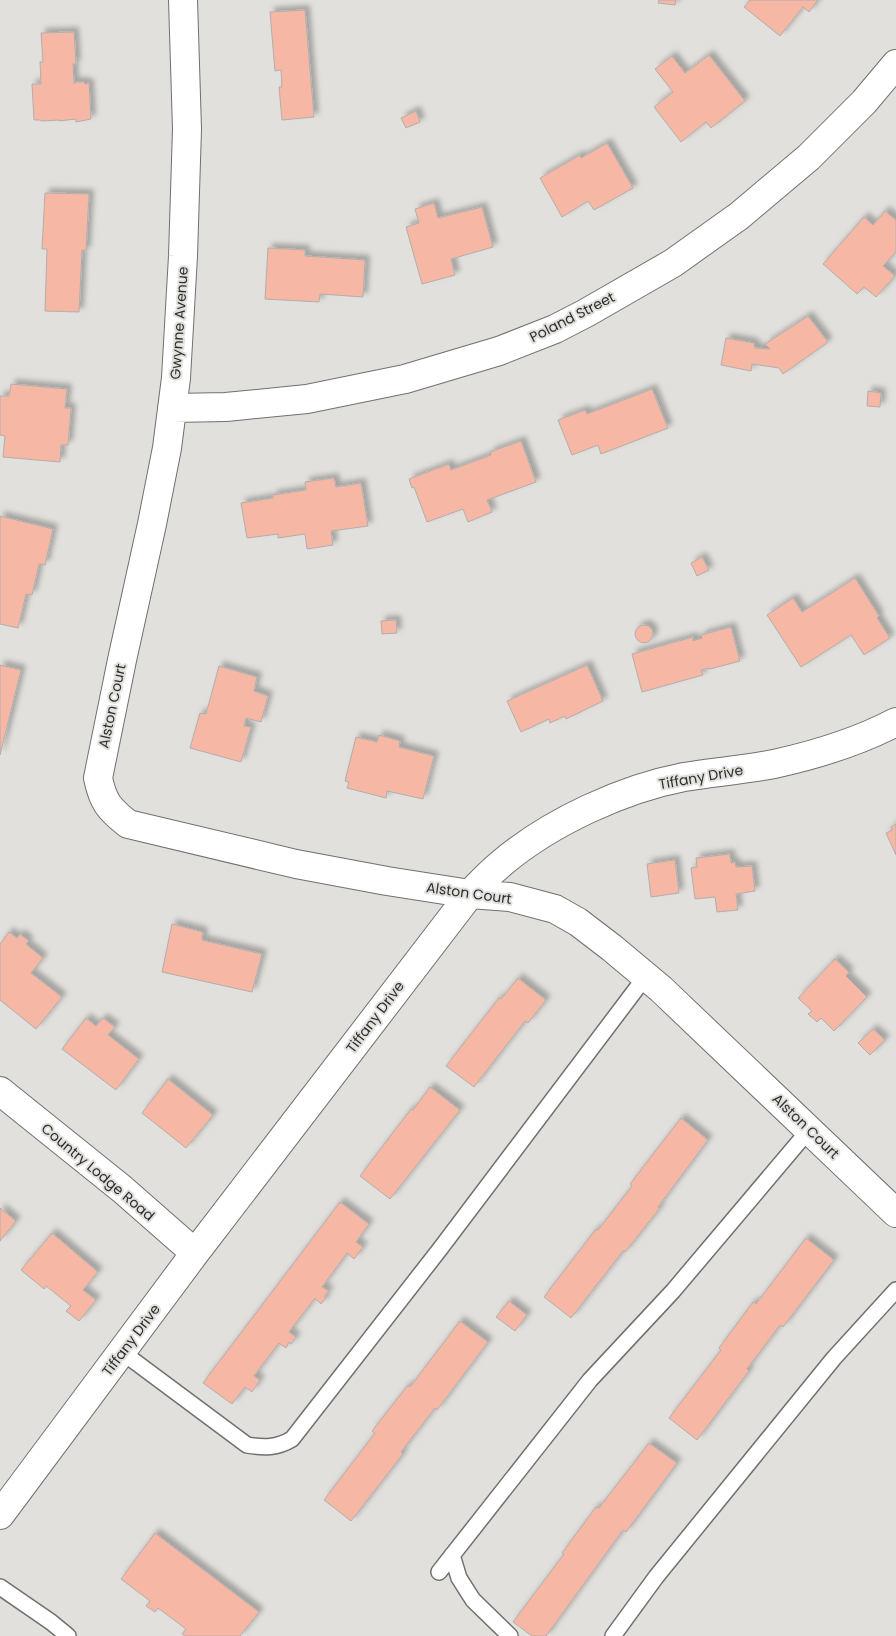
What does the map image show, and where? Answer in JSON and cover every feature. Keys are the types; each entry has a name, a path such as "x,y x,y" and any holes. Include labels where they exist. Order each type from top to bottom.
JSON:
{"street":[{"name":"Gwynne Avenue","path":"126,642 167,448 176,378 186,149 183,0"},
{"name":"Poland Street","path":"172,408 226,407 307,399 404,379 499,351 555,329 673,263 739,216 810,157 864,102 896,64"},
{"name":"Alston Court","path":"126,642 98,778 102,796 110,810 128,824 296,864 470,894 510,897 556,908 578,922 646,976 896,1213"},
{"name":"Tiffany Drive","path":"0,1515 470,894 502,862 533,840 589,808 640,789 682,778 773,764 838,747 896,722"},
{"name":"Country Lodge Road","path":"0,1092 122,1190 196,1254"}],"lane":[{"path":"122,1352 247,1445 265,1448 282,1445 292,1439 440,1249 646,976"},
{"path":"439,1572 590,1380 673,1291 810,1130"},
{"path":"613,1636 656,1577 828,1366 896,1290"},
{"path":"452,1555 459,1578 473,1600 510,1636"},
{"path":"0,1587 68,1636"}],"building":[{"path":"659,0 676,0 675,5 658,3"},
{"path":"750,0 818,0 809,12 803,7 780,36 744,7"},
{"path":"305,10 314,117 282,120 279,87 282,87 281,70 275,71 270,12"},
{"path":"74,32 76,64 73,64 74,84 76,82 89,83 91,119 76,122 76,119 59,121 34,120 32,84 41,84 40,62 43,62 41,33"},
{"path":"709,55 745,101 711,128 706,122 681,142 654,107 673,92 655,69 672,56 685,73"},
{"path":"416,111 420,122 406,128 401,118"},
{"path":"607,143 633,188 594,210 588,201 562,217 540,178 580,155 581,158"},
{"path":"45,193 89,194 86,251 82,250 79,312 45,311 47,249 42,249"},
{"path":"434,203 438,218 482,207 493,247 451,259 455,275 422,284 406,227 419,223 415,209"},
{"path":"885,211 896,220 896,252 883,266 895,276 876,297 864,287 857,294 823,264 864,217 873,225"},
{"path":"268,248 305,250 305,256 365,260 363,297 320,294 319,302 265,299"},
{"path":"808,316 828,342 783,374 779,368 752,364 751,371 721,365 726,338 754,343 755,348 770,349 765,344"},
{"path":"11,384 67,389 65,408 71,408 68,445 61,445 60,462 3,457 5,436 0,435 0,396 9,396"},
{"path":"652,389 668,428 601,454 598,445 572,455 558,420 585,410 587,414"},
{"path":"868,391 881,393 880,407 867,406"},
{"path":"521,441 536,482 487,500 492,512 468,522 463,509 427,522 414,487 412,488 409,479 449,464 451,470 491,455 490,452"},
{"path":"334,478 336,487 361,483 368,526 331,531 333,545 307,549 305,534 278,538 278,534 247,538 241,503 273,498 273,495 306,490 305,482"},
{"path":"0,516 53,529 45,565 39,564 32,595 26,594 18,628 0,624"},
{"path":"702,557 709,570 697,576 691,563"},
{"path":"855,578 879,616 877,618 890,638 864,655 851,635 801,667 767,615 793,598 802,612"},
{"path":"396,620 397,633 382,634 381,621"},
{"path":"644,625 650,628 653,634 650,640 644,643 638,640 635,634 638,628"},
{"path":"731,627 740,661 701,670 703,675 642,692 632,654 693,637 693,641 702,638 701,635"},
{"path":"0,665 21,670 0,755"},
{"path":"587,665 603,701 566,719 565,716 550,723 549,719 521,732 507,701"},
{"path":"219,666 257,677 254,691 268,696 261,722 246,718 244,726 251,727 241,762 190,748 200,713 206,714"},
{"path":"379,735 400,741 399,747 434,756 423,799 387,791 386,798 347,788 349,782 345,781 356,737 377,742"},
{"path":"896,824 896,855 886,833 893,830 891,827"},
{"path":"730,854 731,863 735,862 736,867 752,866 755,891 736,894 738,910 717,912 715,897 695,899 691,868 697,867 696,858"},
{"path":"675,860 679,893 651,897 647,864"},
{"path":"172,924 203,932 202,940 262,954 252,992 162,972"},
{"path":"9,932 17,938 20,934 29,941 26,944 43,958 31,973 62,997 36,1029 0,1000 0,944"},
{"path":"835,959 849,972 846,976 867,997 834,1031 821,1018 817,1022 808,1014 812,1011 798,998"},
{"path":"518,978 546,1000 528,1023 525,1021 474,1087 446,1066 499,998 501,999"},
{"path":"86,1018 96,1026 103,1018 115,1027 108,1035 139,1059 116,1090 62,1049"},
{"path":"873,1029 885,1040 870,1055 858,1043"},
{"path":"168,1079 213,1115 186,1148 142,1113"},
{"path":"430,1087 460,1110 390,1199 360,1176"},
{"path":"681,1118 708,1140 658,1207 660,1208 625,1252 623,1251 571,1318 544,1297 632,1186 630,1184"},
{"path":"340,1202 369,1224 356,1242 363,1247 354,1259 347,1253 322,1287 329,1291 324,1297 326,1298 321,1304 315,1298 289,1332 296,1337 291,1344 289,1342 286,1348 279,1343 254,1376 260,1380 252,1392 245,1387 232,1404 203,1383"},
{"path":"0,1208 16,1221 0,1241"},
{"path":"52,1233 98,1272 83,1290 96,1300 79,1321 66,1311 71,1306 46,1286 44,1289 21,1270"},
{"path":"806,1238 834,1260 783,1327 780,1325 747,1369 749,1371 697,1440 669,1418 721,1350 719,1348 753,1302 756,1304"},
{"path":"509,1301 527,1315 515,1331 496,1317"},
{"path":"460,1321 488,1342 437,1410 435,1408 401,1452 403,1454 351,1521 324,1500 375,1433 372,1431 408,1385 410,1387"},
{"path":"649,1443 677,1463 626,1532 623,1530 546,1636 532,1636 513,1622 564,1554 562,1553 596,1507 599,1508"},
{"path":"155,1533 259,1612 240,1636 186,1636 182,1634 186,1629 158,1608 155,1612 146,1606 150,1601 121,1579"}]}
